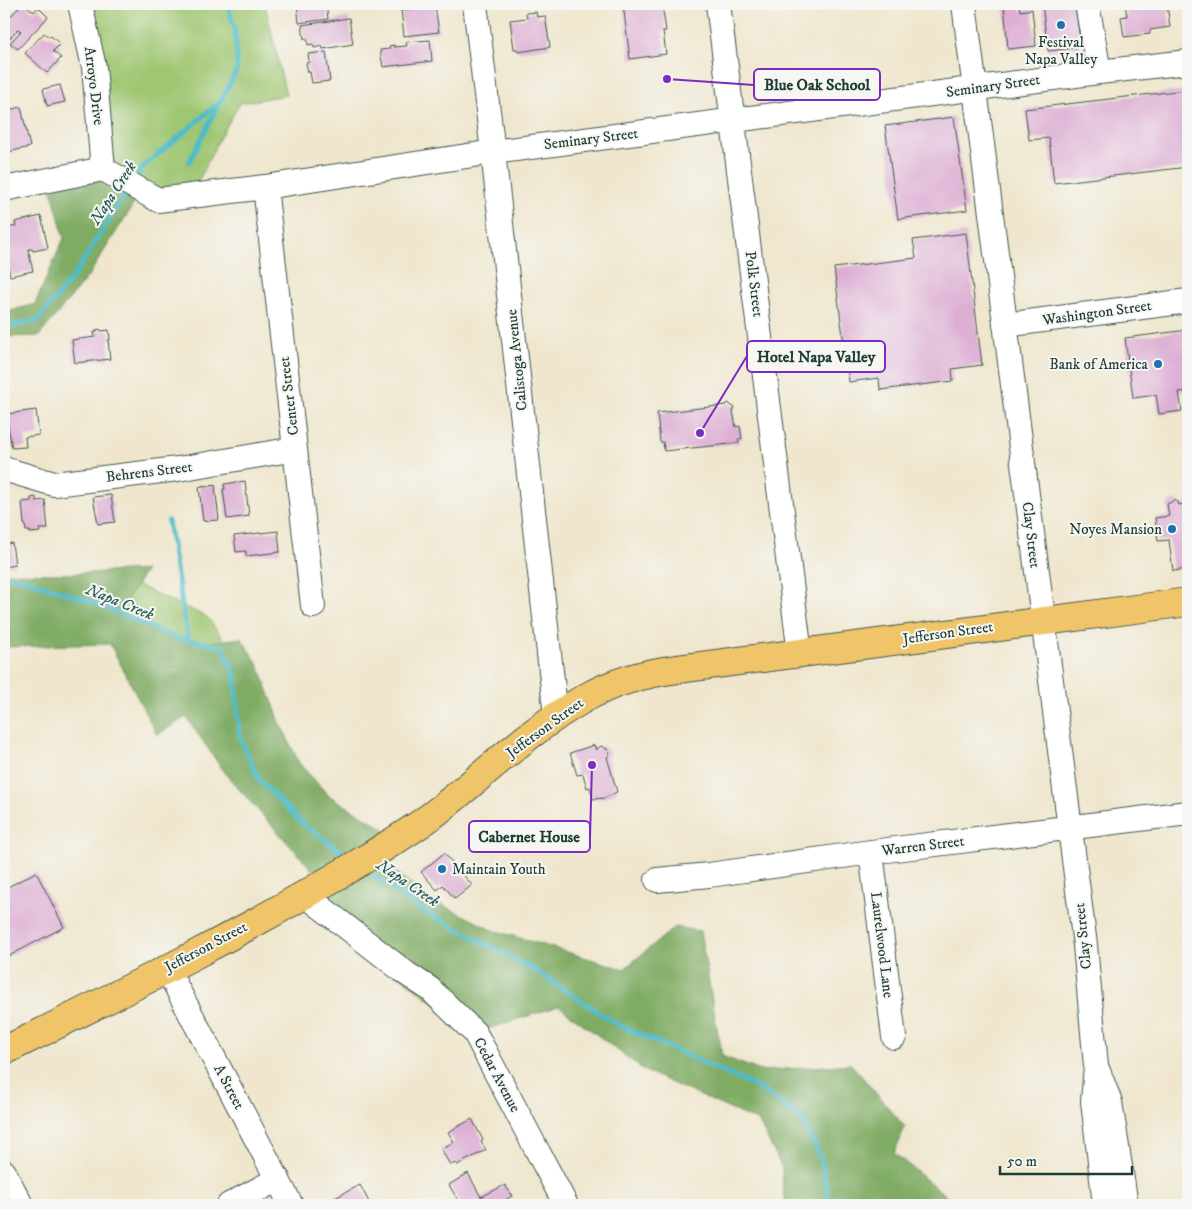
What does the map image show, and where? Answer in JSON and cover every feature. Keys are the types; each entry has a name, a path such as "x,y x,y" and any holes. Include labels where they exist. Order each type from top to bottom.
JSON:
{"main road":[{"name":"Jefferson Street","path":"4,1051 167,969 328,880 401,836 438,811 556,716 594,693 621,682 640,676 678,669 1188,602"}],"street":[{"name":"Arroyo Drive","path":"80,4 94,67 108,172"},
{"name":"Calistoga Avenue","path":"475,4 556,716"},
{"name":"Polk Street","path":"718,4 800,654"},
{"name":"Clay Street","path":"964,4 1085,945 1096,1066"},
{"path":"1087,4 1100,72"},
{"name":"Seminary Street","path":"108,172 158,200 265,187 493,152 1188,62"},
{"path":"4,189 108,172"},
{"name":"Center Street","path":"265,187 313,606"},
{"name":"Washington Street","path":"1005,325 1188,301"},
{"name":"Behrens Street","path":"4,468 54,484 178,469 295,449"},
{"name":"Warren Street","path":"657,880 709,875 871,852 1188,813"},
{"name":"Laurelwood Lane","path":"871,852 894,1037"},
{"name":"Cedar Avenue","path":"304,894 407,974 430,989 475,1033 566,1205"},
{"name":"A Street","path":"167,969 291,1205"},
{"path":"1096,1066 1093,1101 1105,1205"},
{"path":"1096,1066 1110,1102 1126,1205"},
{"path":"4,1172 22,1205"},
{"path":"229,1205 278,1179"}],"green space":[{"path":"80,4 265,4 286,95 240,103 220,137 191,196 158,200 103,169"},
{"path":"103,169 142,191 89,275 39,336 4,337 4,309 10,311 35,304 64,238 49,180"},
{"path":"146,570 117,613 176,638 204,643 241,638 258,664 280,722 299,763 328,795 400,838 374,854 428,898 493,930 624,969 675,927 700,931 722,1056 761,1071 851,1064 905,1127 894,1153 957,1205 784,1205 782,1168 759,1122 645,1071 559,1006 475,1033 297,900 324,883 227,776 186,717 157,735 110,644 4,647 4,573 63,574"},
{"path":"137,585 207,617 224,640 204,643 176,638 116,612"}],"building":[{"path":"22,4 25,4 34,12 38,7 48,17 18,49 10,43 21,31 18,29 9,39 4,34 7,32 4,29 4,23"},
{"path":"297,4 326,4 328,19 299,23"},
{"path":"623,4 662,4 666,31 663,31 666,54 630,59"},
{"path":"1019,4 1020,11 1032,9 1036,46 1008,49 1004,5"},
{"name":"Festival Napa Valley","path":"1042,4 1075,4 1081,47 1048,51"},
{"path":"1125,4 1141,4 1141,6 1167,4 1170,27 1150,30 1150,34 1124,37 1121,17 1127,16"},
{"path":"435,6 439,32 404,36 401,10"},
{"path":"536,12 537,17 545,16 550,47 518,52 517,49 514,49 510,20 527,18 526,13"},
{"path":"349,18 353,44 323,49 322,46 314,48 313,44 308,45 307,38 304,39 302,25"},
{"path":"44,33 60,44 53,51 61,58 47,73 25,53"},
{"path":"430,40 432,61 383,67 380,50 390,49 389,46 394,45 394,47 407,46 406,42"},
{"path":"326,52 330,81 312,83 306,63 309,62 308,54"},
{"path":"60,85 65,102 47,106 43,89"},
{"path":"1185,90 1188,116 1188,167 1054,183 1049,138 1029,140 1025,109"},
{"path":"21,107 30,147 8,152 7,147 4,148 4,126 7,125 4,111"},
{"path":"954,117 967,210 898,219 885,126"},
{"path":"41,216 48,248 33,251 28,249 33,271 10,276 4,250 4,229 16,226 15,222"},
{"path":"966,233 982,365 952,369 953,381 880,390 879,378 849,382 834,268 916,258 913,240"},
{"path":"100,329 101,331 109,330 110,359 75,363 72,340 95,337 94,332"},
{"name":"Bank of America","path":"1188,330 1188,391 1179,392 1182,411 1159,414 1156,395 1133,398 1125,338"},
{"path":"728,403 735,408 733,411 736,427 740,426 742,439 738,439 739,443 664,451 663,442 660,442 657,413 726,405"},
{"path":"36,410 39,435 25,437 26,447 12,448 6,414"},
{"path":"245,481 249,516 227,519 224,484"},
{"path":"204,485 204,487 215,485 219,520 203,521 199,487"},
{"path":"111,495 115,522 98,524 93,497"},
{"path":"36,497 36,501 45,500 48,529 39,529 40,532 30,533 30,531 26,531 24,524 22,502 31,501 31,498"},
{"name":"Noyes Mansion","path":"1175,500 1179,505 1188,503 1188,569 1173,571 1169,540 1158,541 1155,518 1169,516 1167,504"},
{"path":"278,531 280,552 246,556 246,551 236,552 234,536"},
{"path":"12,543 15,565 4,567 4,544"},
{"path":"594,745 596,750 601,746 607,749 610,754 607,757 617,792 605,798 593,799 590,787 587,788 583,774 577,775 570,753"},
{"path":"444,853 472,885 455,899 443,885 437,890 421,872"},
{"path":"36,872 64,927 9,956 4,945 4,889"},
{"path":"472,1119 486,1150 457,1165 456,1163 450,1165 441,1149 454,1142 448,1132"},
{"path":"468,1173 481,1197 505,1185 512,1196 496,1205 480,1205 477,1200 467,1205 461,1205 449,1185"},
{"path":"360,1185 370,1204 328,1205 327,1202"}],"waterway":[{"name":"Napa Creek","path":"134,180 143,167 221,101 237,70 235,29 227,4"},
{"path":"189,162 219,104"},
{"name":"Napa Creek","path":"4,327 37,321 73,277 127,191"},
{"path":"168,521 188,640"},
{"name":"Napa Creek","path":"4,574 90,601 176,638 222,646 235,674 240,737 259,780 302,823 350,858"},
{"name":"Napa Creek","path":"365,869 418,908 533,969 615,1023 761,1089 803,1120 821,1159 830,1205"}],"place":[{"name":"Festival Napa Valley","path":"1061,25"},
{"name":"Blue Oak School","path":"667,79"},
{"name":"Bank of America","path":"1158,364"},
{"name":"Hotel Napa Valley","path":"700,433"},
{"name":"Noyes Mansion","path":"1172,529"},
{"name":"Cabernet House","path":"592,765"},
{"name":"Maintain Youth","path":"442,869"}]}
